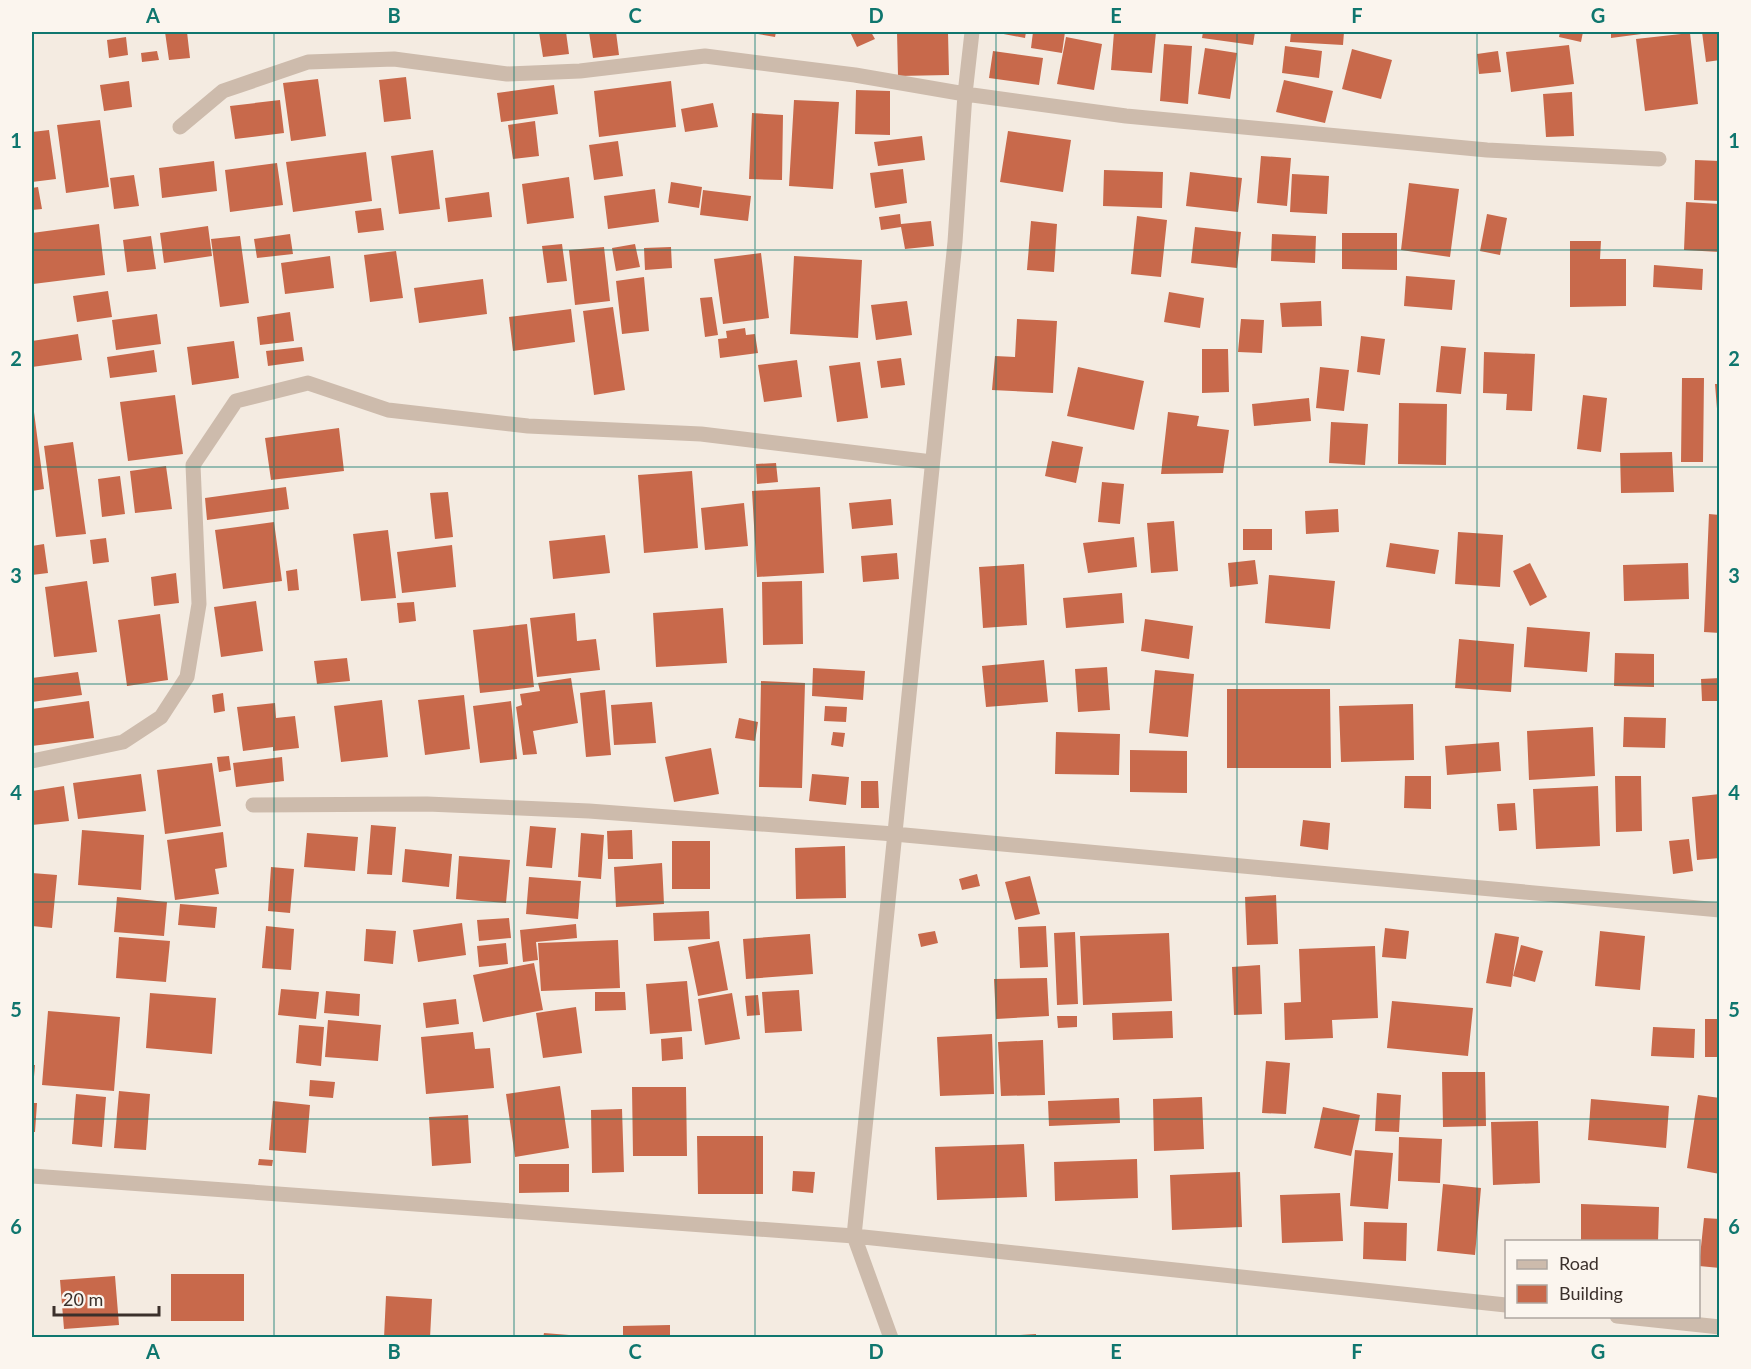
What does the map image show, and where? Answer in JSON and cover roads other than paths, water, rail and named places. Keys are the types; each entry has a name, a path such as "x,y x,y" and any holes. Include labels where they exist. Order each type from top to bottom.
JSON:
{"street":[{"path":"891,1338 854,1236 955,242 965,94 972,32"},
{"path":"180,127 223,91 308,62 394,59 507,74 580,70 705,56 855,75 965,94 1126,116 1487,150 1659,159"},
{"path":"32,761 123,742 161,717 187,677 199,604 193,465 236,401 309,383 388,410 528,426 701,434 932,462"},
{"path":"253,805 427,804 577,810 894,834 1719,910"},
{"path":"32,1176 854,1236 1505,1305"},
{"path":"1627,1318 1719,1327"}]}
